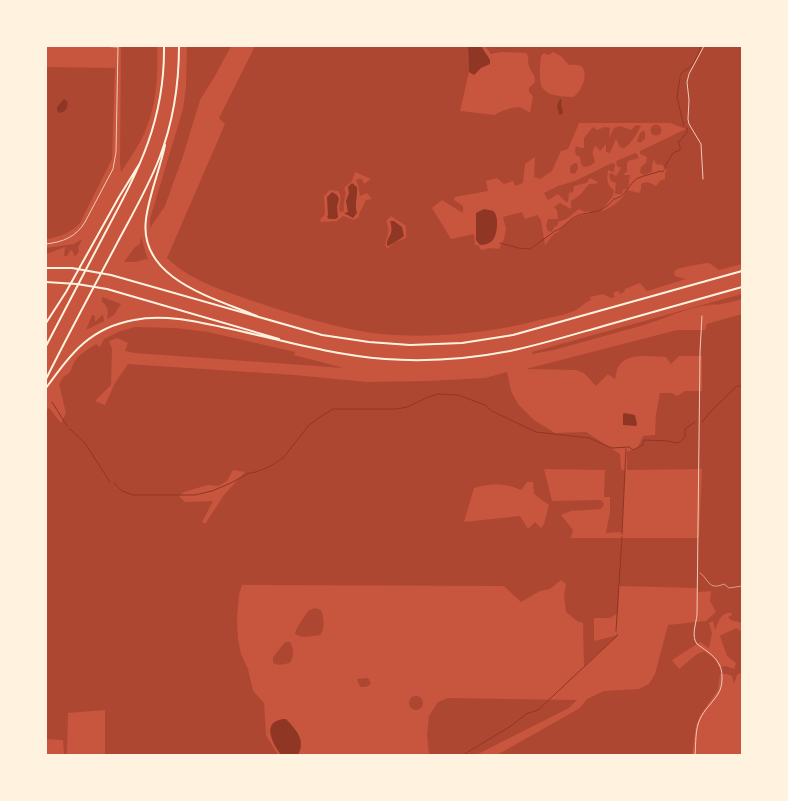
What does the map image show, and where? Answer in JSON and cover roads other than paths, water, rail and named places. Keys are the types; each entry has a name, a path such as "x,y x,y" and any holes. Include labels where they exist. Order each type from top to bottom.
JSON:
{"highway":[{"path":"46,346 144,157 154,125 160,98 164,46"},
{"path":"179,46 177,88 162,164 146,218 146,238 152,254 162,268 180,281 204,294 266,320"},
{"path":"46,379 152,176 168,133"},
{"path":"46,324 66,292 118,197 144,157"},
{"path":"46,268 72,268 114,276 318,334 369,342 425,345 498,338 533,330 742,271"},
{"path":"46,282 107,289 299,345"},
{"path":"46,388 66,360 84,342 106,329 123,322 137,319 154,318 182,320 352,356 427,360 473,357 538,344 742,287"}],"street":[{"path":"46,244 67,239 79,230 85,222 114,165 116,152 118,46 98,46"},
{"path":"703,179 701,144 689,124 688,119 689,100 687,82 689,74 704,46"},
{"path":"695,755 700,719 718,694 722,684 721,665 718,660 695,641 694,635 697,615 700,352 702,316"}],"waterway":[{"path":"680,76 692,65 701,47"},
{"path":"680,78 677,97 684,126"},
{"path":"500,243 518,248 530,249 573,218 579,215 599,211 609,205 614,199 621,196 638,178 660,171 662,172 666,168 665,166 673,153 680,150 678,142 687,132 687,128"},
{"path":"702,422 737,386 742,386"},
{"path":"114,483 122,491 133,495 195,495 212,491 249,473 271,466 283,458 309,425 333,409 397,409 407,407 438,394 458,395 485,405 492,411 536,432 589,438 612,448 629,447 633,450 643,445 644,440 668,441 676,443 680,442 685,437 685,429 695,422"},
{"path":"52,402 67,426"},
{"path":"70,429 85,443 110,482"},
{"path":"622,534 626,449"},
{"path":"616,631 622,537"},
{"path":"463,755 511,726 526,714 538,710 618,635 617,634"}]}
